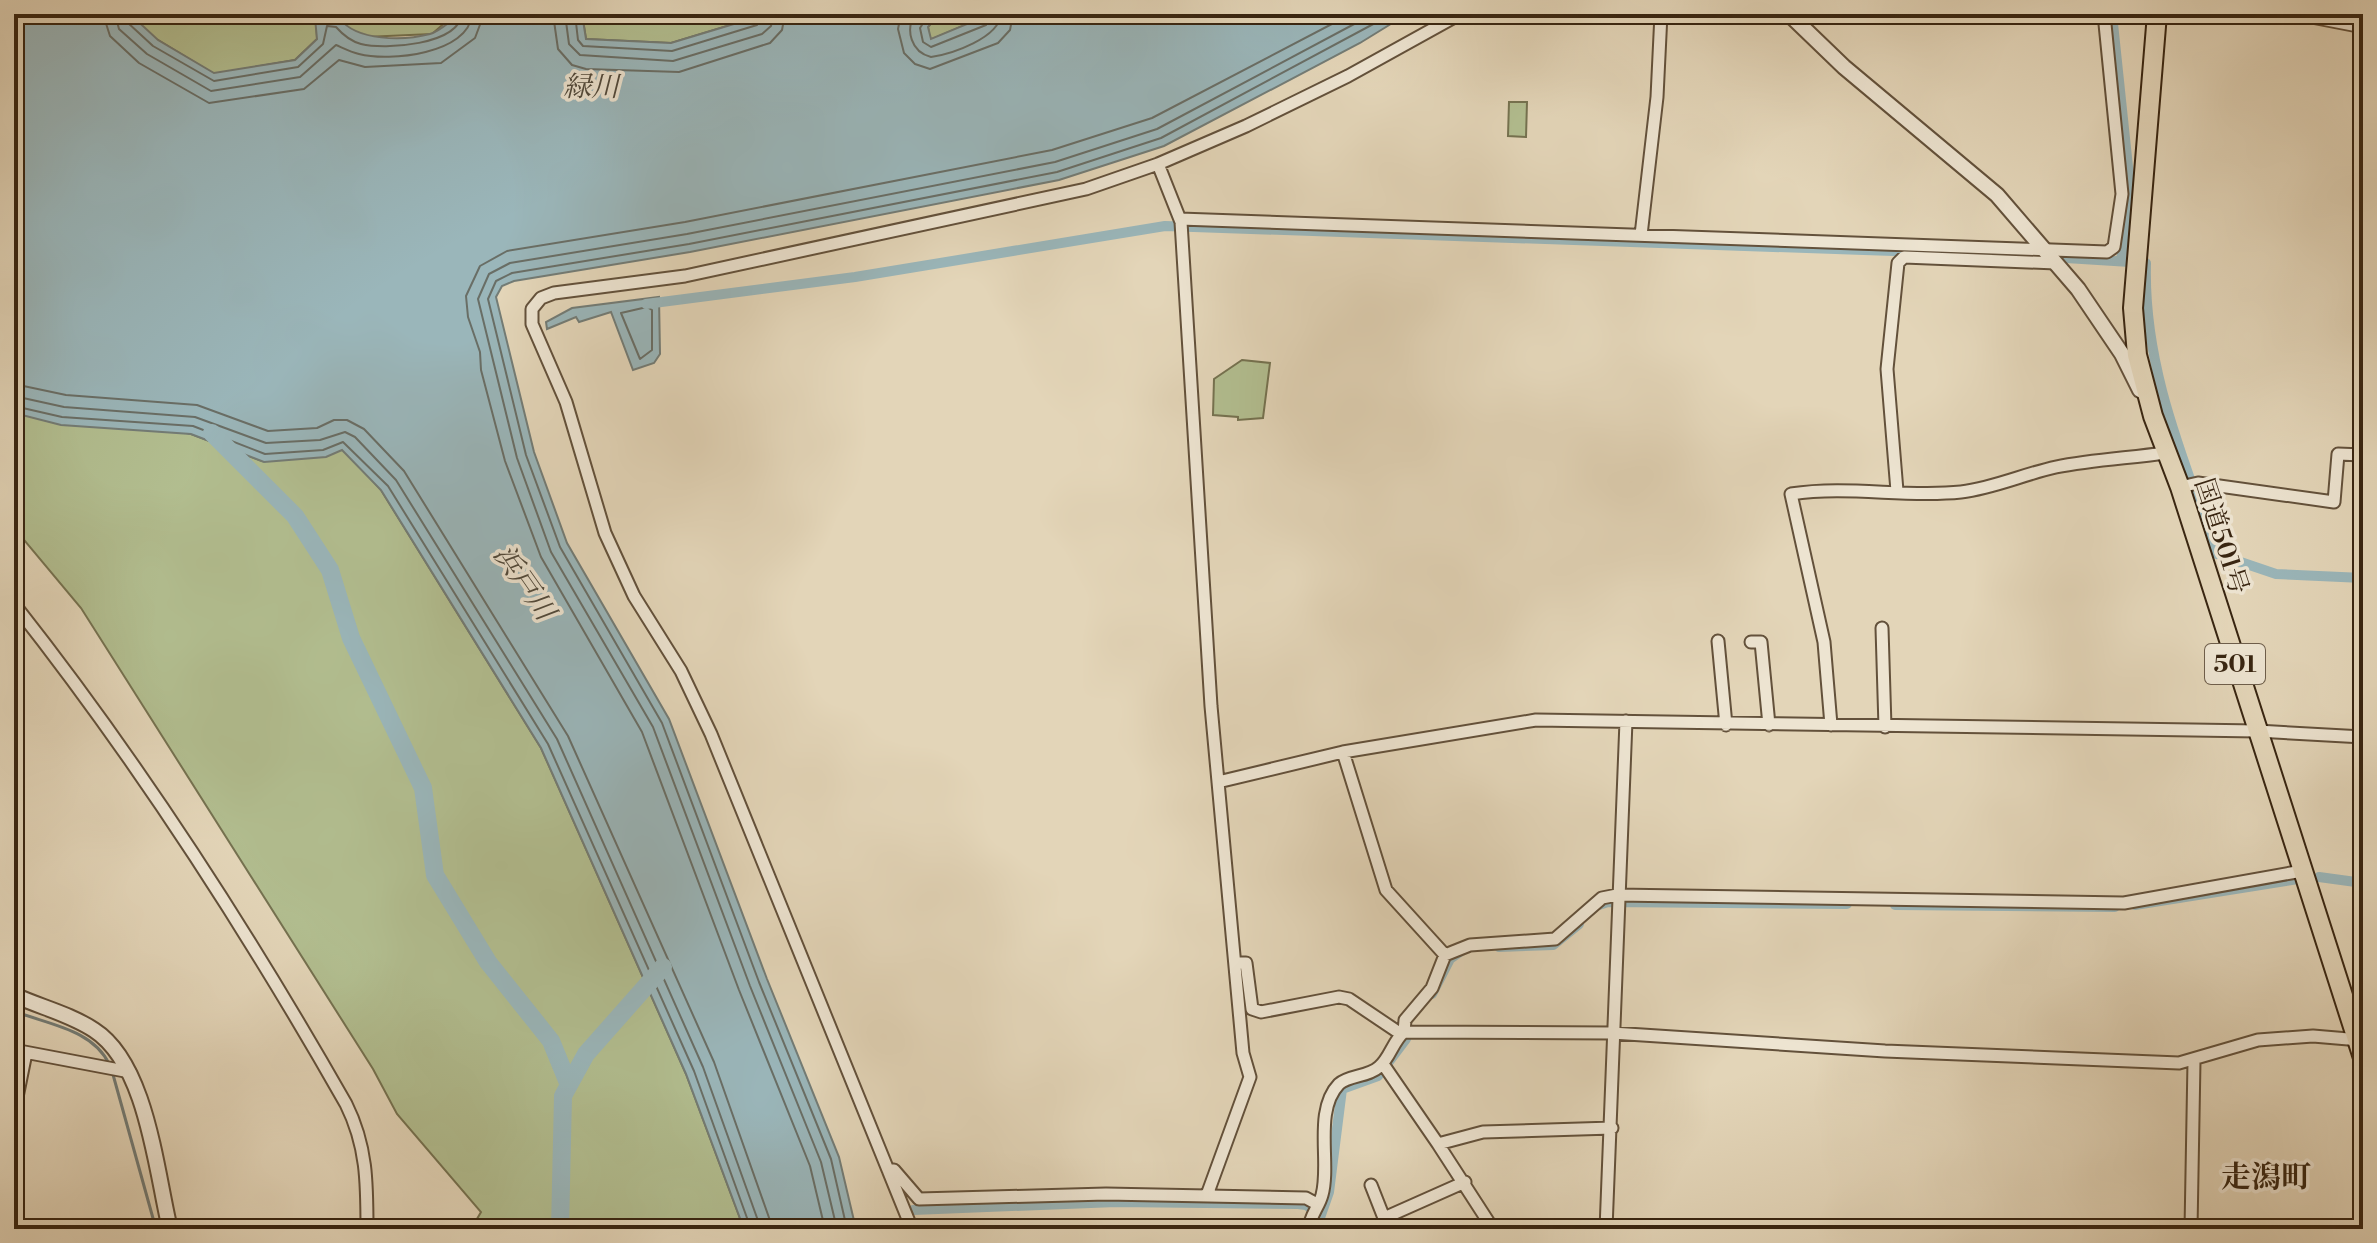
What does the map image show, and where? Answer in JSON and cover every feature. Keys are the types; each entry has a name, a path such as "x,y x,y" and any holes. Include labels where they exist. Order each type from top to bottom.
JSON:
{"highway":[{"name":"国道501号","path":"2157,14 2135,261 2133,308 2137,355 2165,453 2188,485 2257,731 2361,1046"}],"street":[{"path":"912,1229 711,734 681,671 634,596 605,533 566,402 532,324 532,309 541,298 554,293 700,273 1086,189 1158,164 1348,76 1460,14"},
{"path":"1641,235 1657,97 1661,14"},
{"path":"1789,14 1844,67 1997,195 2051,257 2122,354 2153,416"},
{"path":"1897,491 1887,369 1898,263 1904,257 2051,257 2107,252 2114,247 2122,194 2104,14"},
{"path":"2296,14 2363,27"},
{"path":"1158,164 1181,224 1218,782 1238,963 1243,1053 1250,1077 1207,1195"},
{"path":"1181,224 1641,235 2051,257"},
{"path":"1831,725 1824,642 1791,494 1814,490 1897,491 1930,495 1977,490 2059,466 2165,453"},
{"path":"2188,485 2334,502 2338,454 2363,455"},
{"path":"14,604 84,692 158,798 346,1104 359,1131 367,1166 367,1229"},
{"path":"1882,628 1885,727"},
{"path":"1718,641 1726,725"},
{"path":"1751,642 1761,642 1769,725"},
{"path":"1218,782 1343,752 1536,720 2257,731 2363,737"},
{"path":"1606,1229 1626,721"},
{"path":"1343,752 1386,890 1445,955"},
{"path":"1309,1229 1322,1196 1327,1114 1336,1089 1341,1082 1385,1066 1403,1033 1405,1020 1432,988 1445,955 1470,945 1555,939 1602,898 2124,903 2302,871"},
{"path":"1238,963 1246,963 1252,1009 1261,1012 1339,997 1403,1033 1612,1033 1900,1052 2143,1062 2194,1061 2258,1040 2313,1036 2361,1046"},
{"path":"14,995 93,1029 117,1050 117,1071 170,1229"},
{"path":"14,1112 20,1052 117,1071"},
{"path":"2191,1229 2194,1061"},
{"path":"1385,1066 1465,1182 1493,1229"},
{"path":"1438,1144 1483,1132 1612,1128"},
{"path":"888,1170 894,1170 919,1199 1207,1195 1306,1198 1315,1208"},
{"path":"1376,1188 1384,1218 1465,1182"}],"green space":[{"path":"14,14 462,14 449,19 432,34 365,37 316,18 317,39 295,60 214,74 158,40"},
{"path":"582,14 767,14 671,43 586,39"},
{"path":"939,14 991,14 930,40 928,27"},
{"path":"1509,102 1527,102 1526,137 1508,136"},
{"path":"1242,360 1270,363 1263,418 1238,420 1238,417 1213,415 1214,379"},
{"path":"293,391 381,490 541,748 686,1074 744,1229 477,1229 474,1224 481,1212 397,1114 373,1069 81,608 14,528 14,394 191,434 262,461"}],"water":[{"path":"14,14 130,14 158,40 214,73 295,60 317,39 315,18 340,19 357,32 369,35 407,38 430,34 462,14 582,14 586,39 671,43 767,14 939,14 928,27 931,39 991,14 1407,14 1360,43 1164,146 1059,180 690,252 514,281 502,286 496,297 534,452 567,543 669,719 767,979 839,1157 856,1229 744,1229 686,1074 541,748 381,490 342,450 326,457 264,462 191,434 61,425 14,413"},
{"path":"659,297 660,354 654,363 633,370 611,312 579,322 576,317 547,329 546,322 572,308"}],"waterway":[{"path":"2112,14 2130,186 2121,261"},
{"path":"646,304 855,277 1165,226 2038,256"},
{"path":"2066,258 2146,263 2147,301 2158,375 2179,447 2217,554 2276,574 2363,578"},
{"path":"212,433 295,516 330,570 351,638 423,788 435,875 488,962 551,1041 569,1085"},
{"path":"2319,877 2363,883"},
{"path":"2135,905 2298,879"},
{"path":"1599,905 1608,902 1847,904"},
{"path":"1895,905 2115,907"},
{"path":"1499,947 1553,945 1579,924"},
{"path":"1432,994 1450,959 1460,952"},
{"path":"560,1229 563,1096 586,1054 663,967"},
{"path":"14,1011 80,1035 102,1052 109,1064"},
{"path":"1316,1229 1329,1192 1342,1089 1378,1076 1406,1039"},
{"path":"112,1071 156,1229"},
{"path":"913,1210 1116,1202 1298,1204 1306,1205 1319,1214"},
{"path":"867,1229 880,1224"}],"district":[{"name":"走潟町","path":"2266,1177"}],"water label":[{"name":"緑川","path":"591,86"},
{"name":"浜戸川","path":"525,582"}]}
